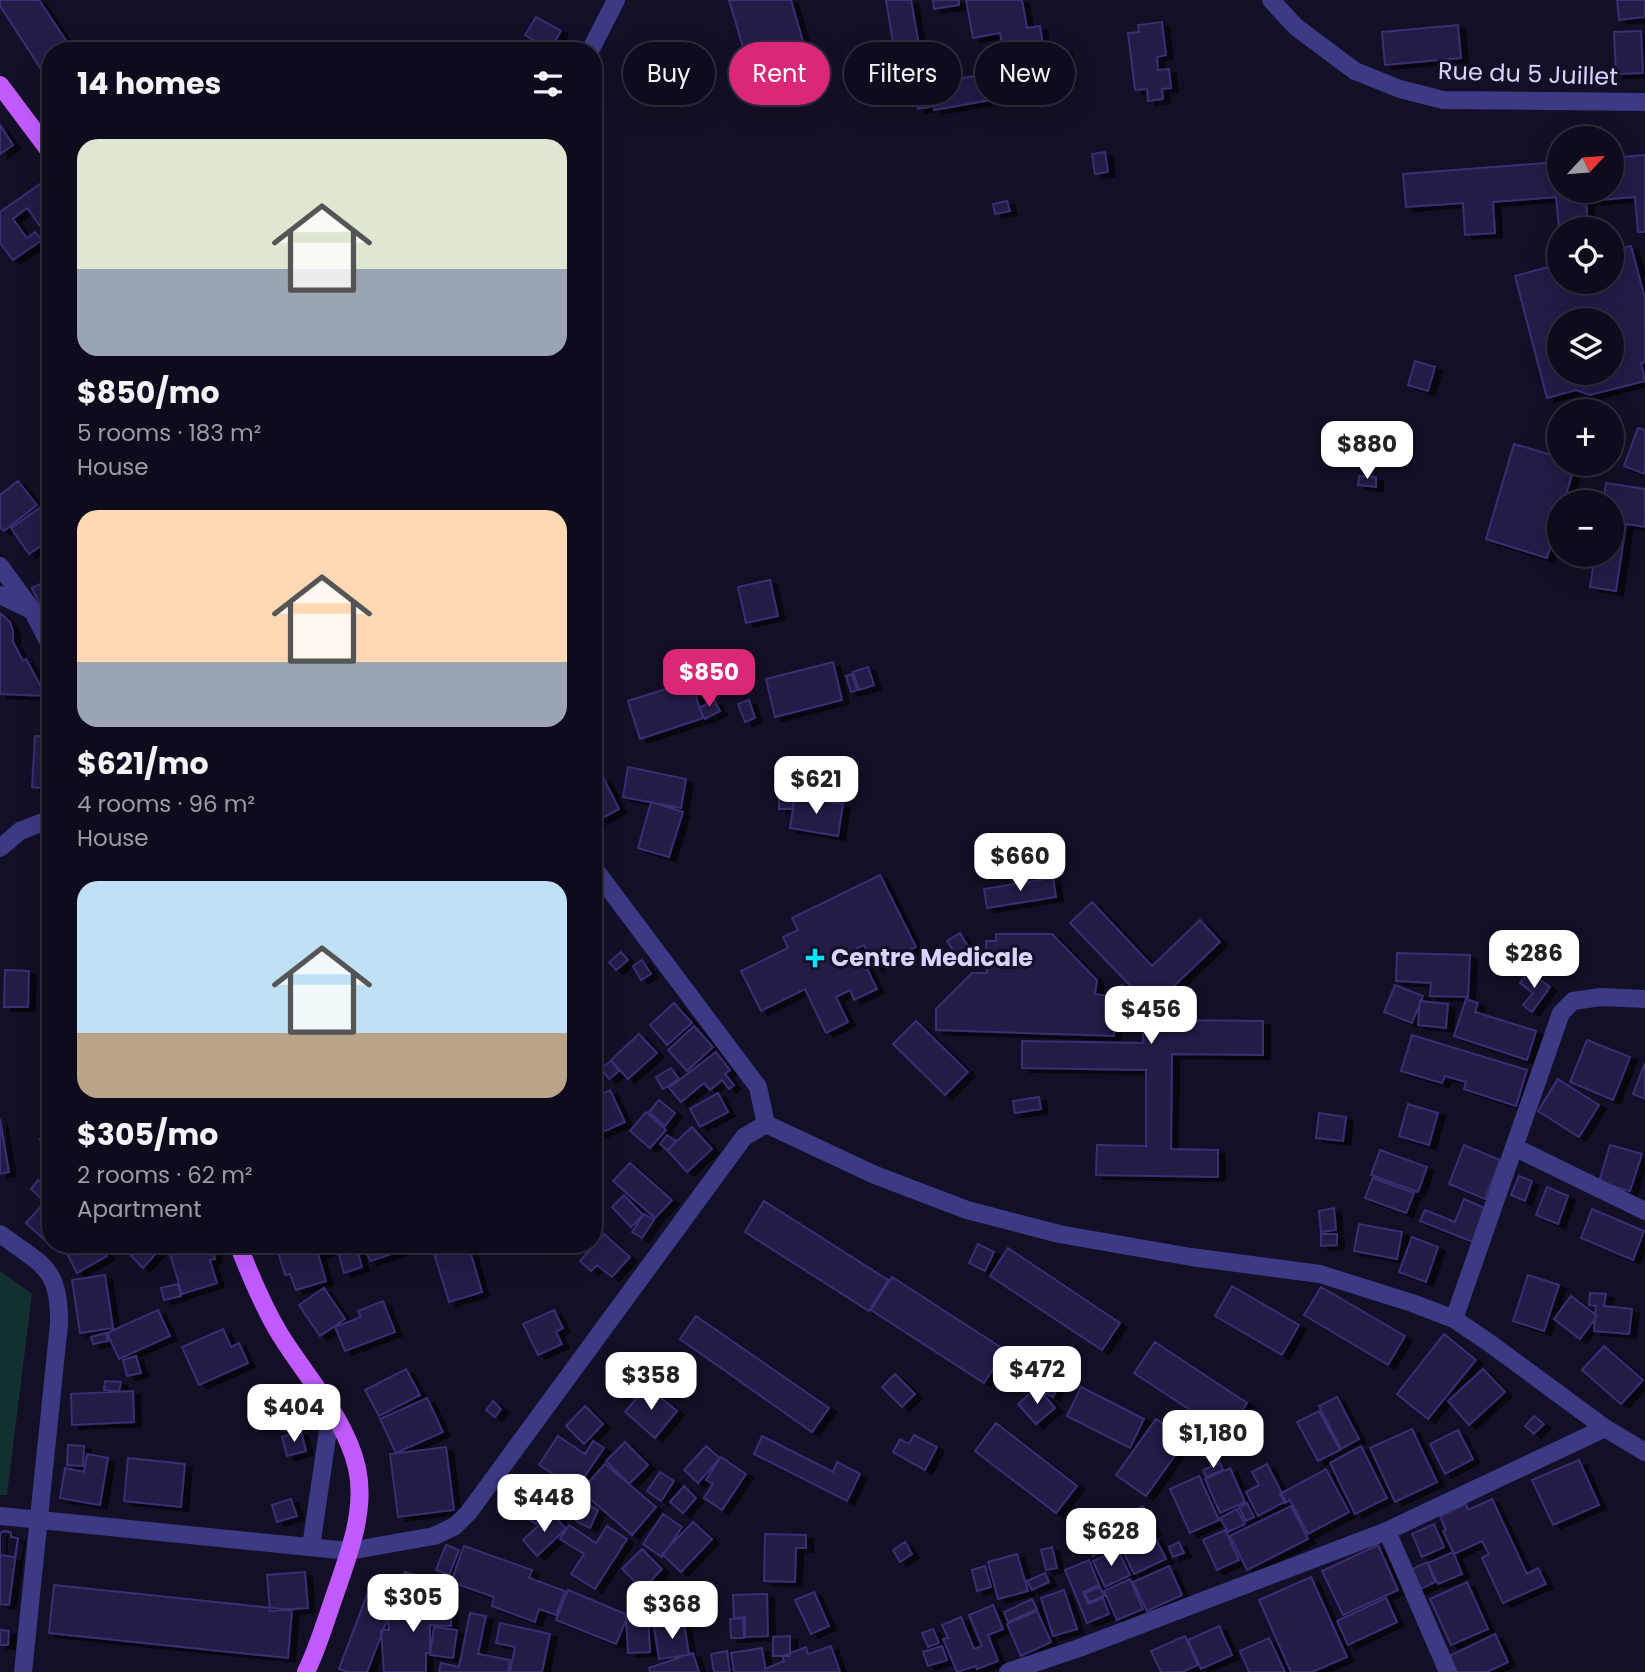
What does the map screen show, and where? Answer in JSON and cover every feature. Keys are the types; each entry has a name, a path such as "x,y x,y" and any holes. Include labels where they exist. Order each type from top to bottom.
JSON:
{"main road":[{"path":"0,85 42,141"},
{"path":"242,1253 279,1334 342,1427 357,1469 359,1506 349,1551 306,1672"}],"street":[{"path":"595,42 616,0"},
{"name":"Rue du 5 Juillet","path":"1271,0 1296,27 1355,71 1401,89 1443,100 1645,103"},
{"path":"0,566 32,610 42,629"},
{"path":"0,595 32,610"},
{"path":"0,848 20,831 42,822"},
{"path":"602,879 758,1087 765,1125"},
{"path":"1454,1319 1561,1013 1573,1001 1601,997 1645,999"},
{"path":"765,1125 876,1175 967,1210 1059,1234 1191,1257 1320,1274 1367,1287 1454,1319 1605,1428 1645,1452"},
{"path":"0,1516 349,1551 434,1536 455,1526 469,1512 744,1137 765,1125"},
{"path":"1514,1147 1645,1211"},
{"path":"0,1234 45,1267 55,1281 60,1306 23,1672"},
{"path":"311,1547 331,1410"},
{"path":"1008,1672 1092,1643 1387,1531 1605,1428"},
{"path":"1387,1531 1448,1672"}],"green space":[{"path":"0,1271 32,1294 7,1495 0,1495"}],"building":[{"path":"0,0 39,0 67,42 42,42 42,70 0,6"},
{"path":"729,0 791,0 803,42 741,42"},
{"path":"886,0 911,0 918,42 893,42"},
{"path":"933,0 959,0 959,5 934,9"},
{"path":"966,0 1022,0 1027,28 1040,26 1042,42 1002,42 1000,33 973,38"},
{"path":"1617,0 1645,0 1645,17 1619,20"},
{"path":"536,17 561,31 555,42 537,42 525,35"},
{"path":"1162,22 1166,55 1157,57 1158,70 1169,69 1171,88 1162,89 1163,99 1148,101 1147,89 1135,90 1128,33 1139,32 1138,25"},
{"path":"1458,25 1461,58 1385,65 1382,32"},
{"path":"1641,31 1643,73 1616,74 1614,32"},
{"path":"975,76 975,103 934,110 934,106 918,109 917,105 961,105 961,78"},
{"path":"0,125 13,145 0,154"},
{"path":"1105,152 1108,172 1095,174 1092,154"},
{"path":"1645,155 1645,232 1638,232 1635,197 1624,198 1624,157"},
{"path":"1547,163 1547,198 1493,202 1495,233 1465,235 1463,203 1406,207 1403,174"},
{"path":"42,183 42,229 27,208 13,219 27,238 35,232 42,240 13,260 0,243 0,212"},
{"path":"1007,201 1010,211 995,214 993,204"},
{"path":"1557,203 1586,203 1587,217 1558,217"},
{"path":"1631,246 1645,299 1645,362 1641,363 1645,381 1590,395 1576,390 1547,398 1515,276 1547,267 1547,294 1624,294 1624,248"},
{"path":"1415,361 1435,367 1428,391 1408,385"},
{"path":"1638,428 1645,430 1645,474 1624,466"},
{"path":"1514,444 1547,454 1547,476 1572,476 1567,490 1547,490 1547,558 1486,539"},
{"path":"1359,476 1376,477 1376,487 1358,485"},
{"path":"18,481 37,505 4,531 0,527 0,495"},
{"path":"1606,483 1645,489 1645,527 1626,524 1624,537 1624,490 1605,490"},
{"path":"42,506 42,545 29,554 11,528"},
{"path":"1593,567 1620,567 1616,591 1590,587"},
{"path":"770,580 778,616 746,623 738,587"},
{"path":"42,583 42,606 41,607 32,588"},
{"path":"0,613 10,622 13,642 42,689 42,696 0,694"},
{"path":"833,662 842,700 775,717 766,679"},
{"path":"868,667 874,685 859,690 853,672"},
{"path":"852,674 857,690 851,692 846,676"},
{"path":"691,681 703,718 640,739 628,701"},
{"path":"714,700 720,711 705,719 699,708"},
{"path":"749,700 755,718 745,722 738,704"},
{"path":"35,736 42,736 42,788 32,787"},
{"path":"628,767 686,779 681,808 623,797"},
{"path":"602,778 619,809 602,818"},
{"path":"779,792 793,792 793,809 779,809"},
{"path":"795,796 843,804 838,836 790,828"},
{"path":"651,802 683,812 669,857 638,848"},
{"name":"Centre Medicale","path":"880,875 916,947 875,967 864,945 857,948 877,989 854,1000 850,990 836,997 848,1022 826,1033 805,989 761,1011 741,971 788,948 783,937 798,930 792,918"},
{"path":"1053,878 1056,897 987,908 984,889"},
{"path":"1092,902 1152,966 1200,920 1220,942 1174,986 1174,1020 1263,1021 1263,1055 1172,1054 1171,1149 1218,1150 1218,1177 1096,1175 1097,1145 1146,1146 1146,1070 1022,1068 1022,1041 1143,1043 1144,1000 1070,923"},
{"path":"960,933 972,953 960,961 947,941"},
{"path":"996,934 1052,934 1097,980 1095,994 1107,996 1122,985 1130,995 1114,1007 1114,1036 936,1030 936,1009 972,973 987,973 986,941 996,941"},
{"path":"621,952 628,960 616,970 609,962"},
{"path":"1397,953 1470,955 1468,997 1430,996 1431,983 1396,981"},
{"path":"642,960 651,974 641,980 633,966"},
{"path":"5,970 29,971 28,1007 4,1007"},
{"path":"1529,971 1550,987 1532,1012 1523,1005 1533,993 1520,983"},
{"path":"1395,985 1423,996 1412,1023 1384,1012"},
{"path":"1466,999 1478,1003 1475,1012 1536,1031 1527,1060 1454,1036"},
{"path":"1420,1001 1448,1004 1446,1028 1418,1025"},
{"path":"674,1003 692,1023 667,1045 650,1025"},
{"path":"916,1021 968,1072 945,1095 893,1044"},
{"path":"694,1026 713,1047 687,1071 668,1050"},
{"path":"639,1034 657,1053 628,1079 611,1060"},
{"path":"1412,1035 1527,1070 1516,1106 1464,1089 1466,1082 1445,1076 1442,1083 1401,1071"},
{"path":"1587,1040 1630,1057 1613,1100 1570,1082"},
{"path":"716,1052 730,1070 725,1074 734,1085 729,1089 722,1080 710,1090 704,1083 681,1102 669,1088"},
{"path":"611,1061 619,1071 609,1079 602,1067"},
{"path":"1645,1063 1645,1099 1633,1094"},
{"path":"671,1068 679,1079 663,1089 656,1077"},
{"path":"1558,1079 1599,1105 1579,1137 1538,1111"},
{"path":"610,1090 625,1122 602,1132 602,1094"},
{"path":"718,1093 728,1112 700,1127 690,1109"},
{"path":"1039,1097 1041,1109 1015,1113 1013,1101"},
{"path":"659,1100 675,1113 665,1126 649,1112"},
{"path":"1408,1104 1438,1113 1429,1145 1399,1136"},
{"path":"646,1112 666,1130 650,1148 630,1131"},
{"path":"1319,1113 1346,1117 1343,1141 1316,1138"},
{"path":"0,1119 9,1172 0,1174"},
{"path":"692,1127 712,1149 687,1172 667,1150"},
{"path":"667,1135 676,1141 668,1151 660,1144"},
{"path":"1464,1145 1500,1160 1485,1199 1449,1184"},
{"path":"1610,1145 1642,1154 1630,1191 1599,1182"},
{"path":"1380,1150 1427,1167 1418,1192 1371,1175"},
{"path":"630,1163 672,1200 655,1218 613,1181"},
{"path":"1519,1176 1532,1181 1525,1201 1511,1195"},
{"path":"1373,1178 1414,1193 1406,1213 1365,1198"},
{"path":"38,1180 42,1183 42,1199 31,1189"},
{"path":"1547,1187 1568,1196 1558,1224 1536,1215"},
{"path":"624,1195 643,1215 631,1227 612,1207"},
{"path":"1464,1199 1487,1209 1473,1242 1420,1221 1425,1210 1455,1222"},
{"path":"764,1201 888,1280 869,1311 745,1232"},
{"path":"42,1205 42,1238 26,1223"},
{"path":"1334,1208 1336,1230 1321,1232 1319,1211"},
{"path":"1592,1209 1644,1231 1633,1260 1581,1238"},
{"path":"644,1214 654,1220 642,1238 632,1232"},
{"path":"1359,1224 1402,1232 1397,1259 1354,1251"},
{"path":"604,1234 630,1257 612,1277 597,1265 591,1271 580,1261 587,1253 602,1253"},
{"path":"1321,1234 1337,1234 1337,1245 1321,1246"},
{"path":"1412,1237 1438,1247 1426,1282 1399,1272"},
{"path":"978,1244 994,1252 985,1271 969,1263"},
{"path":"1008,1248 1120,1323 1102,1350 990,1276"},
{"path":"67,1253 106,1253 107,1256 77,1273"},
{"path":"134,1253 156,1253 143,1268 131,1256"},
{"path":"170,1253 213,1253 215,1259 210,1260 217,1283 182,1294"},
{"path":"278,1253 321,1253 318,1254 326,1281 296,1290 290,1274 285,1275"},
{"path":"338,1253 358,1253 362,1267 344,1273"},
{"path":"367,1253 395,1253 370,1261"},
{"path":"434,1253 471,1253 482,1292 449,1302"},
{"path":"105,1275 113,1328 80,1333 72,1280"},
{"path":"1528,1275 1559,1285 1544,1331 1513,1321"},
{"path":"892,1277 1005,1350 984,1383 871,1310"},
{"path":"178,1284 181,1296 164,1300 161,1288"},
{"path":"1232,1286 1299,1325 1282,1355 1215,1316"},
{"path":"1321,1287 1405,1336 1388,1365 1304,1315"},
{"path":"324,1288 345,1319 320,1336 299,1305"},
{"path":"1590,1293 1606,1294 1604,1306 1632,1309 1629,1334 1594,1331 1596,1306 1589,1305"},
{"path":"1571,1296 1597,1316 1580,1339 1554,1319"},
{"path":"383,1301 395,1332 345,1351 335,1327 361,1317 358,1311"},
{"path":"158,1310 170,1336 119,1359 107,1333"},
{"path":"554,1310 563,1328 556,1332 562,1344 538,1355 523,1324"},
{"path":"696,1316 829,1408 812,1432 680,1339"},
{"path":"223,1329 231,1347 239,1343 248,1363 199,1385 182,1347"},
{"path":"106,1333 108,1341 93,1344 91,1337"},
{"path":"1444,1334 1476,1360 1428,1419 1397,1394"},
{"path":"1155,1342 1247,1403 1227,1434 1134,1373"},
{"path":"1604,1346 1643,1380 1621,1404 1582,1370"},
{"path":"1052,1349 1068,1358 1060,1372 1044,1363"},
{"path":"1020,1355 1064,1375 1053,1397 1010,1377"},
{"path":"136,1356 141,1373 127,1376 123,1360"},
{"path":"406,1369 420,1395 379,1416 365,1390"},
{"path":"1483,1369 1505,1392 1469,1425 1448,1401"},
{"path":"895,1374 915,1394 902,1407 882,1387"},
{"path":"105,1381 121,1382 119,1392 104,1390"},
{"path":"647,1386 677,1411 655,1438 625,1412"},
{"path":"1037,1387 1055,1408 1036,1424 1018,1404"},
{"path":"1081,1387 1144,1419 1130,1448 1067,1416"},
{"path":"133,1391 134,1422 72,1425 71,1394"},
{"path":"1337,1397 1359,1439 1341,1449 1319,1406"},
{"path":"427,1398 443,1432 396,1453 380,1419"},
{"path":"493,1401 501,1409 495,1417 486,1410"},
{"path":"585,1406 603,1424 584,1444 566,1426"},
{"path":"1319,1411 1340,1450 1318,1461 1297,1422"},
{"path":"1534,1416 1544,1424 1534,1434 1525,1426"},
{"path":"1156,1419 1186,1440 1146,1496 1116,1475"},
{"path":"996,1423 1077,1486 1056,1513 975,1451"},
{"path":"1412,1429 1437,1482 1395,1502 1370,1448"},
{"path":"1458,1430 1473,1459 1445,1474 1430,1444"},
{"path":"301,1431 306,1451 287,1456 282,1437"},
{"path":"914,1435 937,1447 925,1470 893,1452 900,1439 909,1444"},
{"path":"558,1436 585,1454 593,1441 604,1448 576,1489 539,1465"},
{"path":"762,1436 833,1472 837,1462 860,1474 847,1501 754,1454"},
{"path":"625,1442 648,1465 629,1484 606,1461"},
{"path":"68,1445 84,1446 83,1466 67,1465"},
{"path":"706,1446 720,1458 698,1483 684,1470"},
{"path":"1361,1446 1387,1498 1355,1514 1330,1463"},
{"path":"446,1447 454,1510 398,1517 390,1454"},
{"path":"87,1454 108,1458 100,1505 60,1498 65,1468 84,1472"},
{"path":"721,1457 746,1474 722,1510 704,1498 713,1484 706,1480"},
{"path":"128,1458 185,1464 181,1507 124,1501"},
{"path":"1579,1460 1599,1505 1553,1525 1532,1480"},
{"path":"1220,1463 1223,1470 1206,1477 1203,1470"},
{"path":"605,1464 656,1507 632,1535 581,1491"},
{"path":"1267,1464 1286,1501 1258,1516 1246,1492 1259,1485 1252,1472"},
{"path":"1230,1468 1245,1502 1220,1513 1205,1479"},
{"path":"1326,1469 1349,1512 1308,1534 1290,1500 1285,1503 1280,1494"},
{"path":"660,1472 674,1481 661,1501 647,1491"},
{"path":"1199,1476 1219,1520 1190,1533 1170,1489"},
{"path":"684,1486 696,1498 683,1513 670,1502"},
{"path":"515,1488 546,1509 536,1524 505,1503"},
{"path":"291,1499 297,1516 277,1522 272,1505"},
{"path":"1492,1499 1527,1574 1538,1568 1546,1584 1503,1603 1482,1558 1489,1554 1482,1541 1454,1554 1443,1531 1446,1530 1440,1516 1466,1504 1468,1510"},
{"path":"583,1503 598,1510 590,1528 576,1521"},
{"path":"1247,1503 1254,1517 1246,1521 1239,1507"},
{"path":"1143,1506 1154,1531 1121,1546 1110,1521"},
{"path":"1291,1506 1308,1539 1247,1570 1230,1536"},
{"path":"1237,1509 1245,1524 1228,1532 1220,1518"},
{"path":"552,1513 566,1529 537,1556 523,1540"},
{"path":"663,1514 682,1527 662,1557 643,1544"},
{"path":"1105,1520 1116,1545 1093,1556 1082,1530"},
{"path":"693,1522 712,1539 681,1572 662,1554"},
{"path":"1434,1524 1444,1547 1422,1557 1412,1534"},
{"path":"569,1525 596,1543 607,1526 627,1539 595,1589 571,1574 584,1554 560,1539"},
{"path":"1225,1530 1239,1560 1217,1570 1203,1540"},
{"path":"0,1533 11,1533 11,1537 18,1538 15,1557 1,1555 0,1559"},
{"path":"0,1533 11,1533 11,1537 18,1538 9,1605 0,1604"},
{"path":"765,1534 806,1535 806,1548 796,1548 795,1582 764,1581"},
{"path":"1155,1537 1166,1559 1134,1574 1123,1551"},
{"path":"905,1542 912,1554 900,1562 893,1550"},
{"path":"1179,1542 1184,1553 1173,1557 1169,1547"},
{"path":"446,1545 459,1550 449,1575 436,1570"},
{"path":"1378,1545 1398,1590 1343,1615 1322,1571"},
{"path":"464,1546 532,1570 529,1578 565,1591 556,1615 539,1609 535,1622 492,1606 494,1597 451,1582"},
{"path":"1052,1547 1057,1568 1046,1570 1041,1550"},
{"path":"642,1549 662,1569 643,1589 622,1569"},
{"path":"1118,1550 1130,1575 1105,1587 1093,1561"},
{"path":"1453,1552 1462,1574 1438,1584 1428,1563"},
{"path":"1017,1554 1028,1591 998,1599 988,1562"},
{"path":"1089,1560 1099,1585 1083,1592 1088,1604 1103,1598 1109,1614 1087,1623 1065,1570"},
{"path":"1427,1562 1435,1582 1417,1591 1408,1571"},
{"path":"985,1566 991,1587 977,1591 972,1570"},
{"path":"1169,1566 1182,1595 1147,1611 1133,1582"},
{"path":"305,1572 308,1608 270,1611 267,1575"},
{"path":"405,1572 428,1579 420,1602 398,1595"},
{"path":"1045,1573 1049,1582 1032,1590 1027,1581"},
{"path":"1311,1577 1347,1657 1312,1672 1291,1672 1259,1600"},
{"path":"373,1579 399,1589 367,1672 347,1672 339,1669"},
{"path":"1130,1579 1143,1609 1117,1620 1104,1591"},
{"path":"1467,1582 1488,1629 1451,1645 1430,1599"},
{"path":"54,1585 292,1610 288,1658 49,1633"},
{"path":"1100,1587 1104,1596 1089,1602 1085,1593"},
{"path":"568,1590 628,1615 616,1644 556,1620"},
{"path":"1064,1590 1077,1629 1053,1636 1041,1598"},
{"path":"814,1592 829,1626 811,1634 795,1600"},
{"path":"767,1594 768,1636 745,1637 745,1617 734,1618 733,1595"},
{"path":"665,1597 683,1597 683,1621 665,1622"},
{"path":"1386,1598 1397,1622 1348,1645 1337,1621"},
{"path":"1032,1599 1037,1609 1008,1622 1004,1612"},
{"path":"398,1600 451,1600 451,1626 430,1625 430,1653 426,1653 426,1672 384,1672 381,1630 389,1630 388,1617 398,1617"},
{"path":"993,1605 1003,1629 988,1635 998,1661 977,1669 976,1666 957,1672 943,1639 948,1638 942,1625 961,1617 974,1649 982,1646 969,1615"},
{"path":"1037,1611 1051,1642 1021,1656 1007,1624"},
{"path":"470,1613 486,1616 478,1654 510,1660 508,1672 439,1672 441,1663 459,1667"},
{"path":"648,1615 650,1652 628,1653 626,1616"},
{"path":"743,1618 744,1638 731,1638 730,1619"},
{"path":"684,1622 689,1655 659,1659 654,1627"},
{"path":"500,1623 550,1634 542,1672 510,1672 515,1647 496,1643"},
{"path":"1219,1626 1232,1655 1201,1669 1188,1640"},
{"path":"434,1627 457,1630 453,1658 430,1655"},
{"path":"933,1629 939,1643 928,1647 922,1633"},
{"path":"0,1630 9,1631 8,1645 0,1645"},
{"path":"1495,1634 1508,1662 1487,1672 1456,1672 1449,1656"},
{"path":"790,1636 790,1656 773,1656 773,1637"},
{"path":"1185,1636 1198,1665 1182,1672 1161,1672 1151,1651"},
{"path":"1269,1638 1285,1672 1249,1672 1240,1651"},
{"path":"831,1646 840,1672 766,1672 765,1669 784,1661 782,1656 806,1647 808,1654"},
{"path":"942,1646 947,1660 928,1666 923,1652"},
{"path":"762,1648 766,1672 734,1672 731,1653"},
{"path":"727,1651 730,1672 714,1672 711,1654"},
{"path":"693,1653 699,1672 650,1672 649,1668"}],"place":[{"name":"Centre Medicale","path":"815,958"}]}
